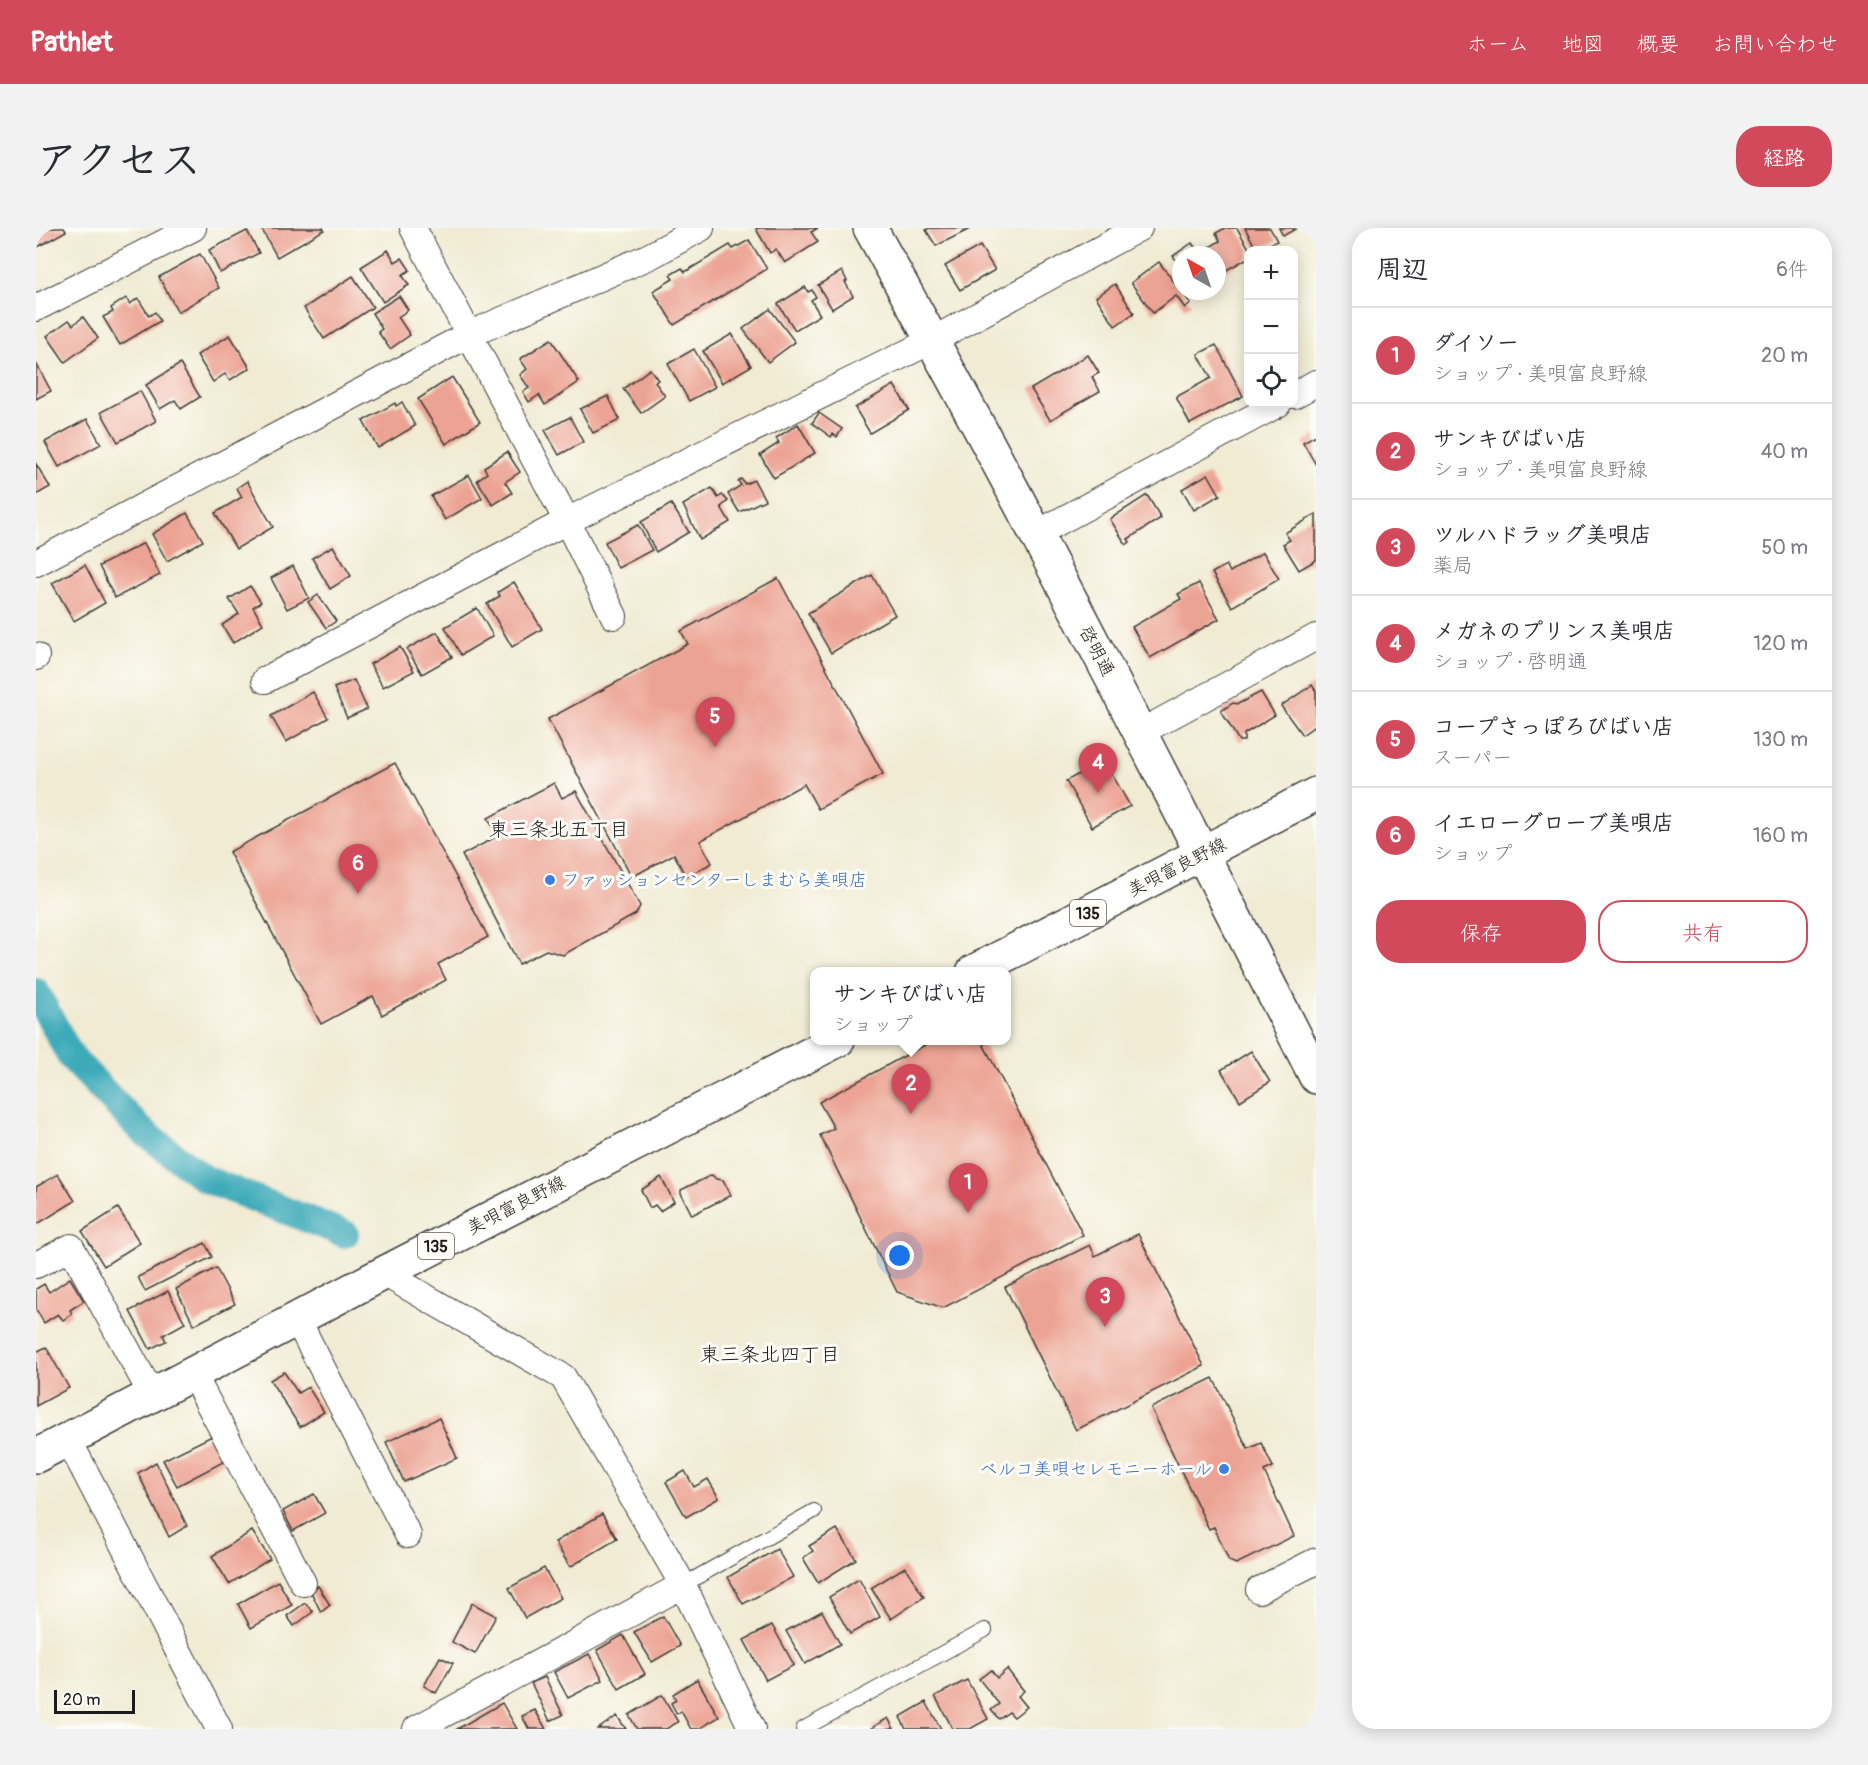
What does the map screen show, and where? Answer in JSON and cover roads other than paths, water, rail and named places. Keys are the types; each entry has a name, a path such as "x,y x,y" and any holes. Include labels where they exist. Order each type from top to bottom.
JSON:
{"main road":[{"name":"啓明通","path":"870,228 933,340 1141,732 1316,1077"},
{"name":"美唄富良野線","path":"983,967 1316,794"},
{"name":"美唄富良野線","path":"37,1454 384,1273 830,1045"}],"street":[{"path":"36,308 193,228"},
{"path":"413,228 567,521 614,616"},
{"path":"36,563 468,335 650,256 701,228"},
{"path":"265,680 567,521 933,340 1139,228"},
{"path":"1298,392 1316,383"},
{"path":"1035,534 1271,408"},
{"path":"1141,732 1316,637"},
{"path":"36,1264 71,1247 152,1395"},
{"path":"384,1273 563,1377 683,1585 752,1729"},
{"path":"297,1319 408,1534"},
{"path":"193,1374 303,1583"},
{"path":"68,1439 219,1729"},
{"path":"1259,1590 1316,1561"},
{"path":"416,1729 683,1585"}],"lane":[{"path":"683,1585 814,1511"},
{"path":"803,1729 985,1630"}],"waterway":[{"path":"36,992 71,1057 140,1129 205,1179 345,1234"}],"place":[{"name":"コープさっぽろびばい店","path":"715,747"},
{"name":"メガネのプリンス美唄店","path":"1098,793"},
{"name":"ファッションセンターしまむら美唄店","path":"550,880"},
{"name":"イエローグローブ美唄店","path":"358,894"},
{"name":"サンキびばい店","path":"911,1114"},
{"name":"ダイソー","path":"968,1213"},
{"name":"ツルハドラッグ美唄店","path":"1105,1327"},
{"name":"ベルコ美唄セレモニーホール","path":"1224,1469"}],"district":[{"name":"東三条北五丁目","path":"559,829"},
{"name":"東三条北四丁目","path":"770,1354"}]}
